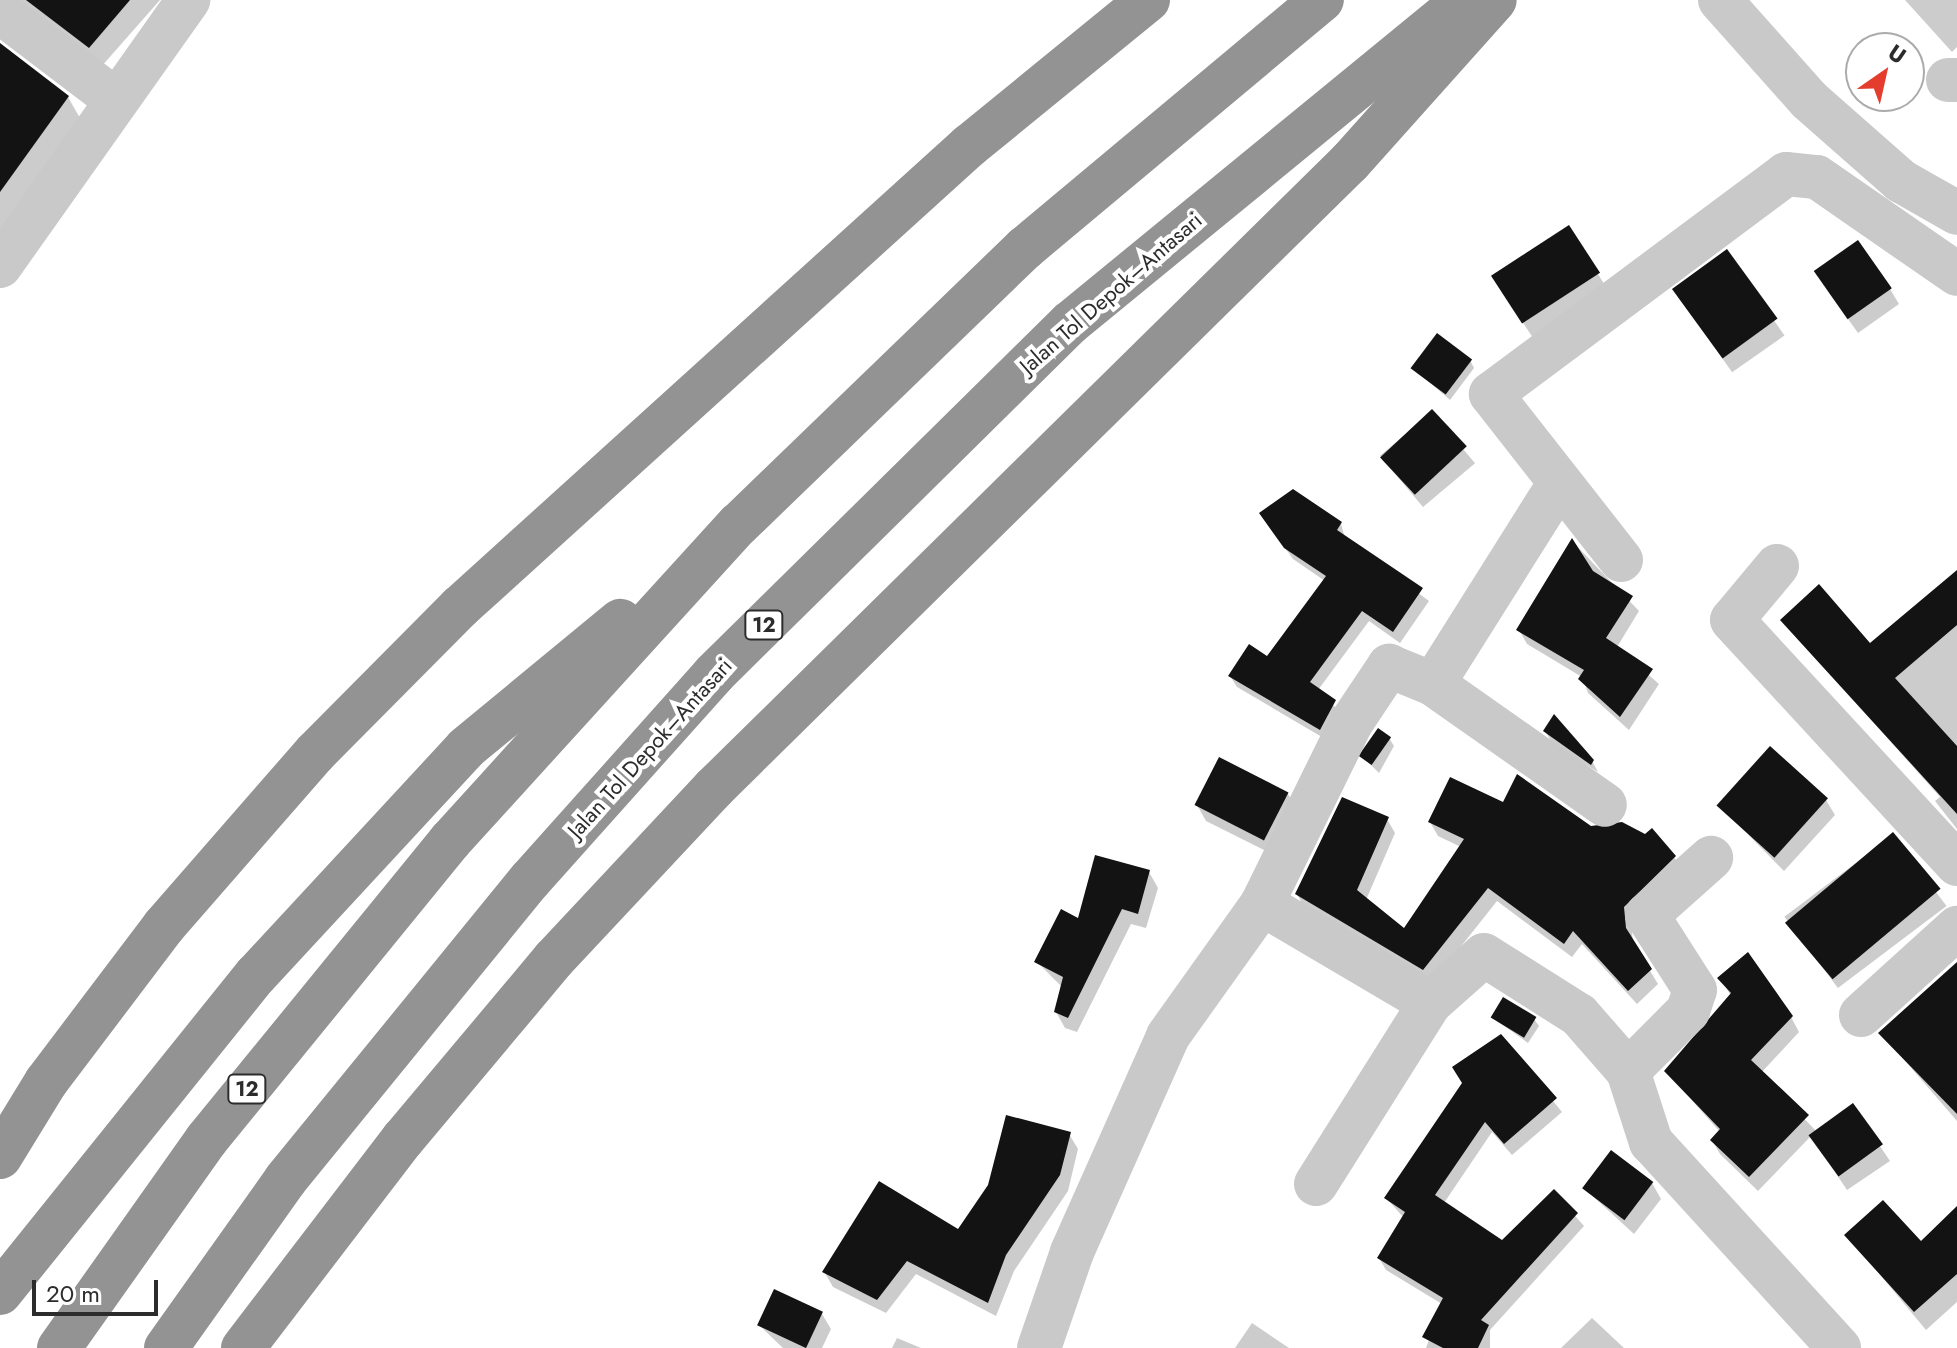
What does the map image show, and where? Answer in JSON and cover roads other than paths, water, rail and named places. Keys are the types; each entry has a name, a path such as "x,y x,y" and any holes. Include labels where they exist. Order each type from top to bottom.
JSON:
{"highway":[{"path":"0,1157 46,1082 164,926 326,742 460,607 945,167 1148,0"},
{"name":"12","path":"59,1348 207,1139 450,841 738,525 1025,248 1322,0"},
{"name":"Jalan Tol Depok–Antasari","path":"166,1348 296,1167 530,880 714,674 1070,323 1464,0"},
{"path":"243,1348 403,1139 554,959 714,788 1350,162 1495,0"},
{"path":"0,1293 256,975 466,748 738,525"}],"street":[{"path":"0,266 188,0"},
{"path":"1720,0 1809,100 1901,181 1957,213"},
{"path":"0,12 116,100"},
{"path":"1621,560 1491,394 1786,174 1817,177 1957,274"},
{"path":"1433,684 1559,484"},
{"path":"1777,566 1732,620 1957,864"},
{"path":"1039,1348 1072,1252 1168,1036 1262,904 1351,723 1389,666 1433,684 1605,805"},
{"path":"1628,1071 1688,1011 1695,990 1647,915 1711,858"},
{"path":"1262,904 1430,1003"},
{"path":"1861,1015 1957,928"},
{"path":"1316,1184 1430,1003 1484,955 1579,1015 1628,1071 1651,1142 1839,1348"}]}
